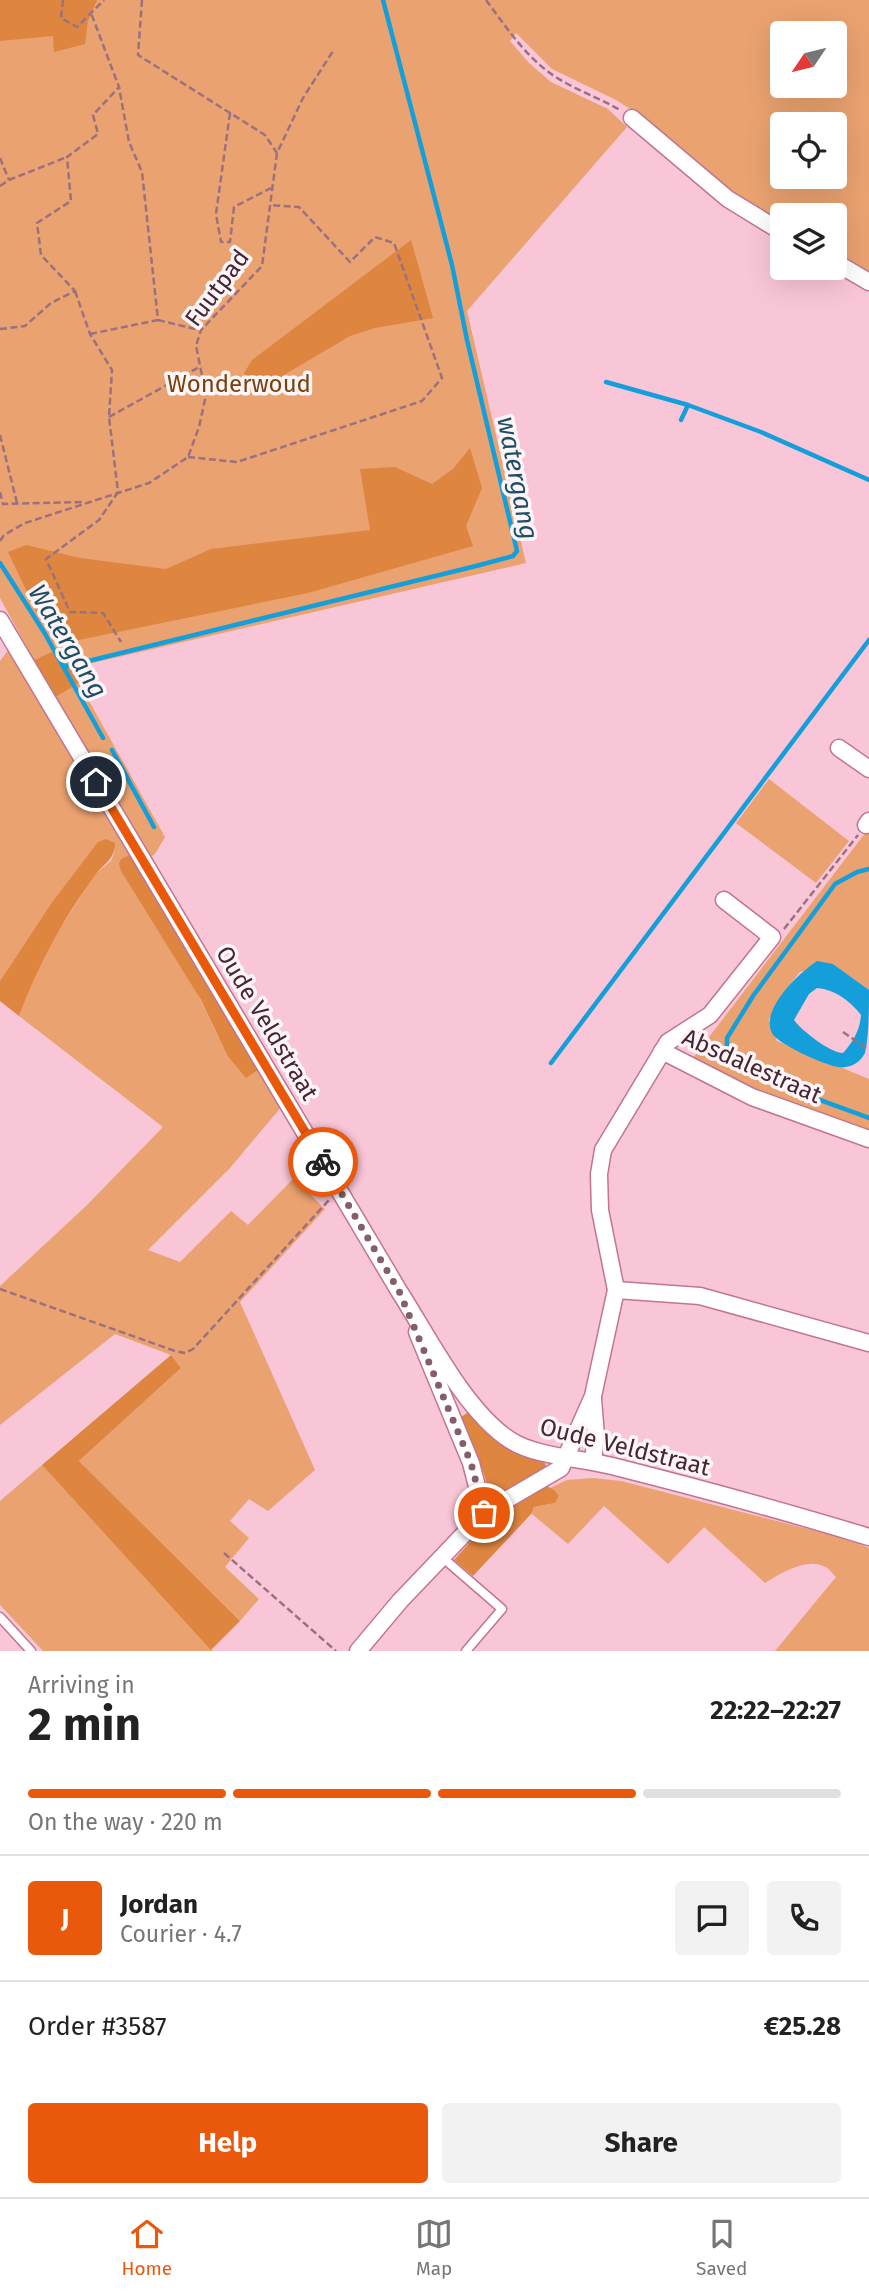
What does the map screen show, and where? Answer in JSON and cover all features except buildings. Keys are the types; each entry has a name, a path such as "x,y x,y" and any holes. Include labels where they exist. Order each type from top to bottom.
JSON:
{"street":[{"path":"632,118 728,199 770,225"},
{"path":"847,269 869,282"},
{"name":"Oude Veldstraat","path":"0,620 342,1191 399,1291 485,1421 511,1441 535,1451 593,1461 749,1500 869,1537"},
{"path":"839,748 869,769"},
{"path":"662,1051 668,1042 710,1015 772,937 724,900"},
{"name":"Absdalestraat","path":"566,1456 593,1396 617,1290 600,1210 599,1174 603,1150 662,1051 752,1097 869,1139"},
{"path":"617,1290 699,1296 869,1343"},
{"name":"Oude Veldstraat","path":"399,1291 471,1463 484,1513"},
{"name":"Absdalestraat","path":"593,1396 596,1436 593,1461"},
{"path":"358,1651 400,1601 484,1513 561,1468 566,1456"}],"lane":[{"path":"442,1557 502,1609 466,1651"},
{"path":"0,1617 31,1651"}],"path":[{"path":"64,0 61,18 76,27 104,0"},
{"path":"142,0 138,55 265,135 277,153"},
{"path":"486,0 515,40 542,68 632,118"},
{"path":"92,13 119,87 129,142 142,172 158,320"},
{"name":"Fuutpad","path":"188,457 206,396 196,346 201,330 262,266 277,153 303,98 333,51"},
{"path":"0,186 67,157 98,134 93,115 119,87"},
{"path":"230,113 216,214 221,242 230,242 234,207 272,187"},
{"path":"67,157 71,201 37,223 41,255 75,292 90,334 112,370 109,416 118,492 99,520 46,559 70,612 103,612 121,642"},
{"path":"0,158 9,180"},
{"path":"0,541 2,534 25,523 149,483 188,457 237,462 422,401 442,378 394,243 374,237 350,262 299,207 270,205"},
{"path":"0,329 25,326 51,303 75,292"},
{"path":"90,334 158,320 201,330"},
{"path":"109,416 201,366"},
{"path":"0,435 17,504"},
{"path":"0,492 4,504 87,502"},
{"path":"772,937 779,935 868,823"},
{"path":"843,1032 868,1049"},
{"path":"0,1289 185,1353 193,1349 330,1199 342,1191"},
{"path":"224,1553 337,1651"}],"green space":[{"name":"Wonderwoud","path":"0,0 869,0 869,277 847,264 847,203 770,203 770,220 749,207 635,112 552,69 516,33 510,41 529,63 551,82 608,109 627,127 467,311 526,563 49,673 40,657 34,660 0,598"},
{"path":"9,649 122,836 227,1055 262,1067 283,1105 230,1168 148,1250 180,1262 231,1211 248,1225 294,1178 325,1209 240,1302 315,1470 268,1511 249,1499 230,1521 249,1538 225,1567 259,1599 240,1621 79,1461 181,1368 171,1355 115,1334 0,1425 0,1286 86,1206 163,1127 19,1016 34,975 53,940 94,875 111,861 115,850 50,905 0,981 0,661"},
{"path":"79,683 165,837 155,854 150,857 56,697"},
{"path":"769,779 849,841 816,883 736,823"},
{"path":"866,832 869,834 869,990 833,964 800,972 782,994 769,1020 777,1041 869,1079 869,1132 757,1092 693,1058"},
{"path":"42,1465 213,1651 43,1651 0,1605 0,1501"},
{"path":"593,1478 621,1481 851,1540 869,1548 869,1651 775,1651 836,1577 825,1567 816,1564 801,1565 765,1583 704,1527 668,1564 604,1506 568,1544 532,1514 534,1507 555,1503 559,1496 550,1488 567,1480"}],"shaded area":[{"path":"0,0 97,0 88,21 85,44 54,52 53,36 0,41"},
{"path":"411,240 433,318 375,328 350,336 255,392 249,388 244,373 252,360"},
{"path":"470,448 482,488 466,526 473,546 308,593 69,642 54,610 38,615 8,552 26,545 80,558 166,569 211,549 370,530 360,469 395,467 432,484 453,469"},
{"path":"59,649 79,683 56,697 34,660"},
{"path":"106,839 115,843 113,854 93,878 61,928 42,962 19,1016 0,1001 0,981 50,905 98,842"},
{"path":"132,854 262,1067 246,1078 227,1055 201,1000 121,871 121,859"},
{"path":"171,1355 181,1368 79,1461 240,1621 211,1650 42,1465"},
{"path":"470,1411 501,1444 520,1454 544,1459 546,1467 533,1478 559,1496 555,1503 534,1507 532,1513 473,1576 454,1560 493,1516 485,1478 461,1417"}],"water":[{"path":"817,961 833,964 869,990 865,1053 854,1064 842,1067 823,1062 792,1048 772,1033 771,1013 776,1003 783,992","holes":["817,988 842,997 861,1015 855,1036 843,1053 816,1040 794,1020 809,994"]}],"waterway":[{"name":"watergang","path":"64,667 476,566 513,556 517,551 452,265 383,0"},
{"path":"606,382 688,405 761,432 869,480"},
{"path":"681,420 688,405"},
{"name":"Watergang","path":"0,563 44,632 103,738"},
{"path":"551,1063 869,640"},
{"path":"112,750 154,827"},
{"path":"869,869 835,884 753,996 727,1038 727,1052 734,1064 760,1078 869,1118"}],"way so far":[{"path":"323,1162 399,1291 471,1463 484,1513"}],"route":[{"path":"96,782 323,1162"}]}
